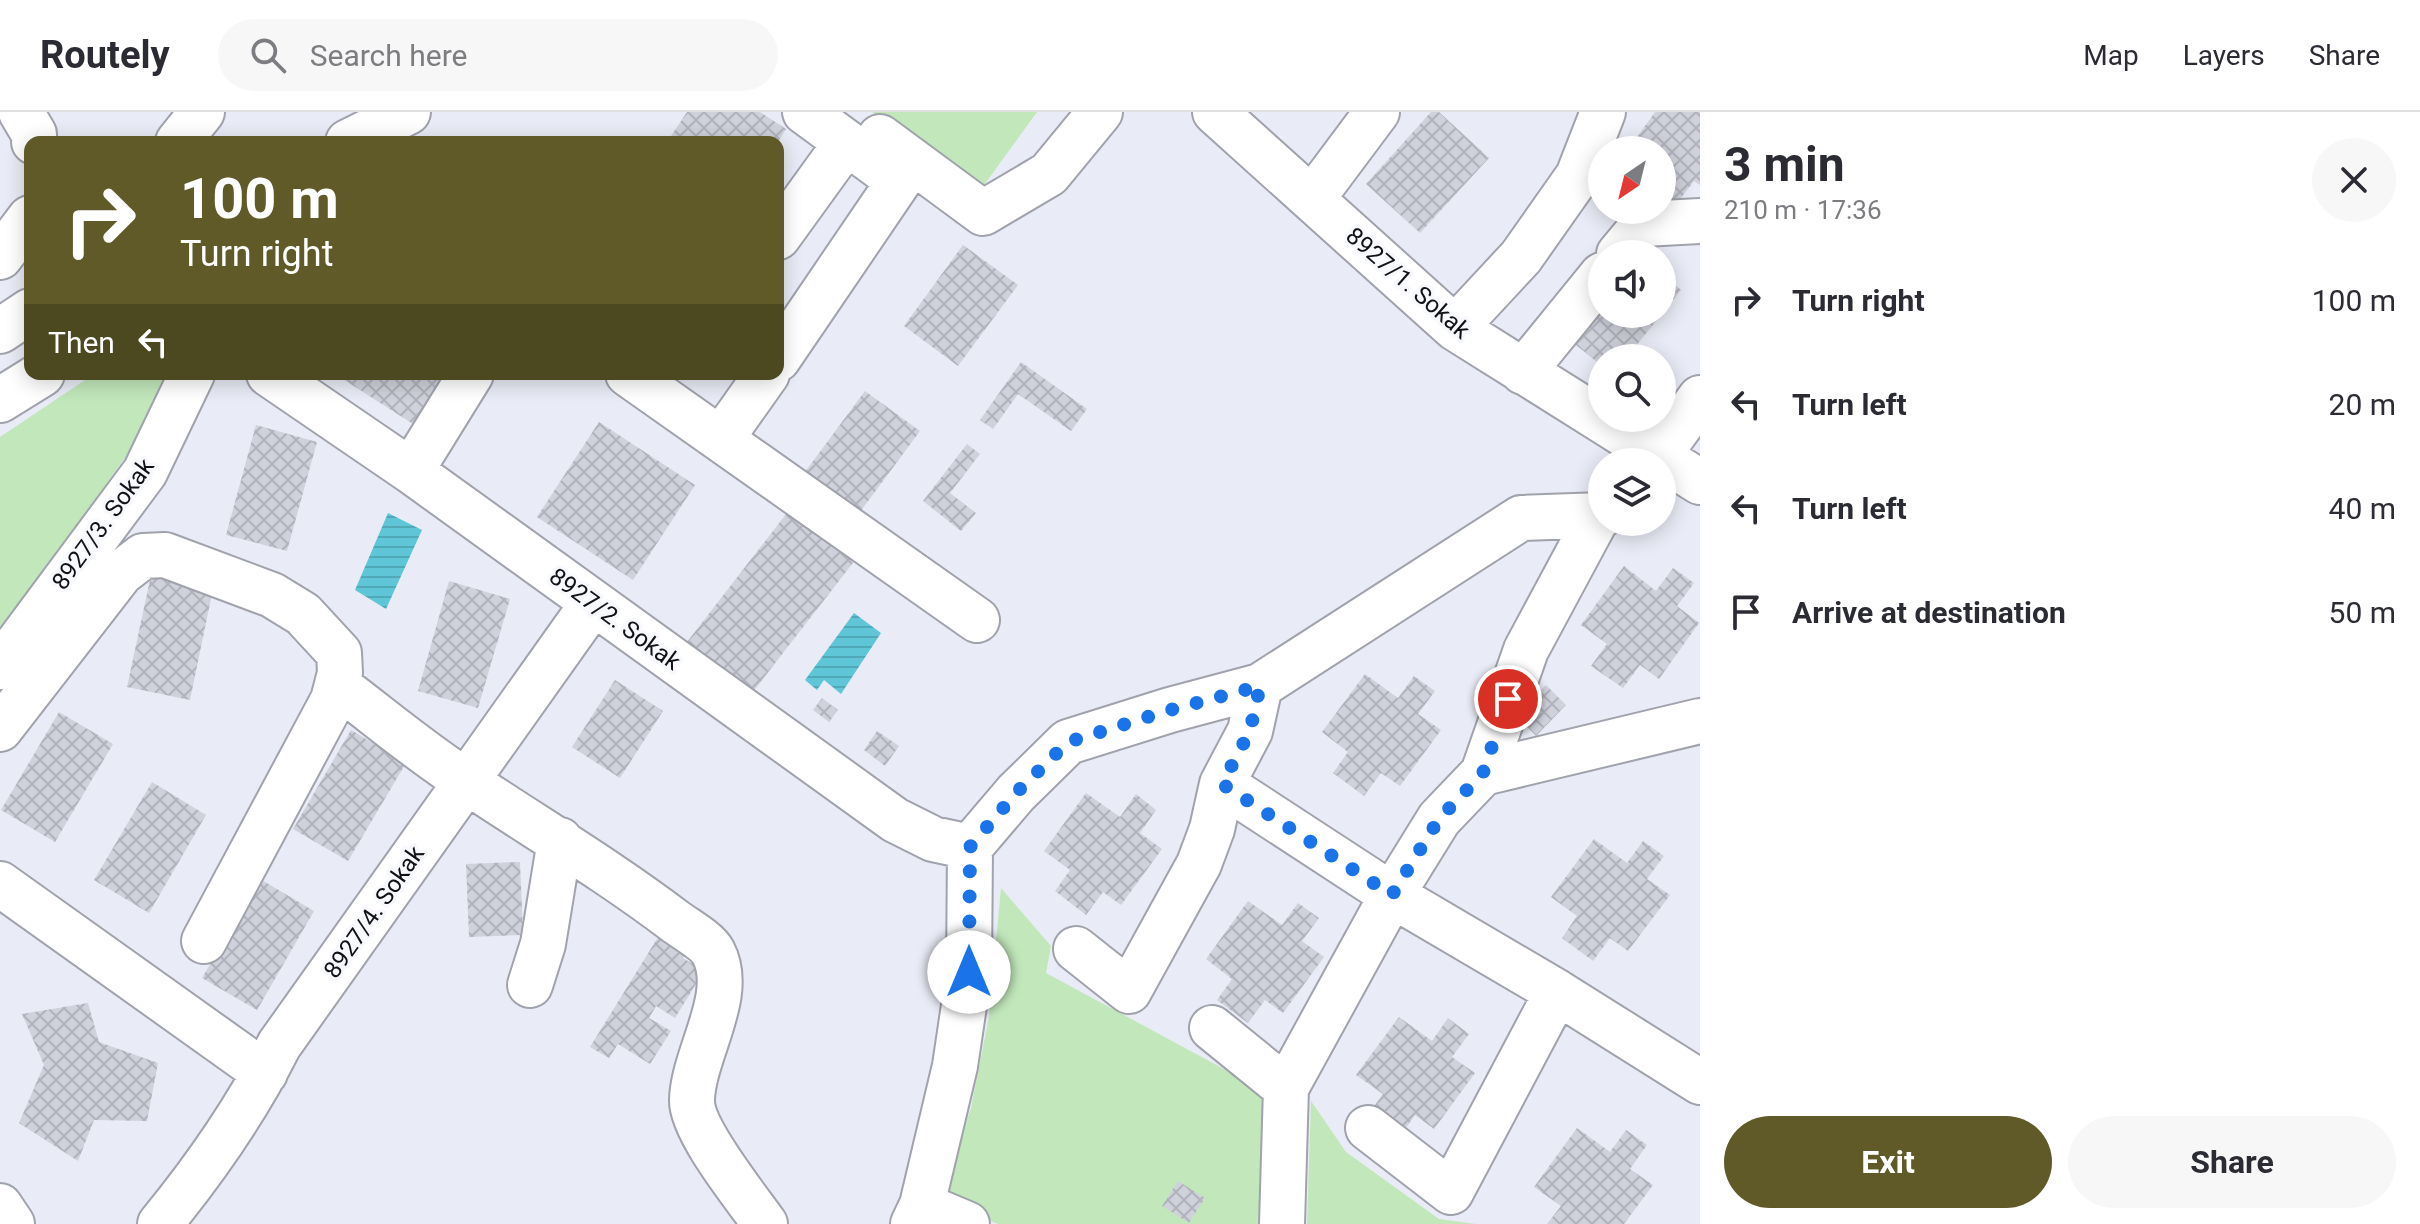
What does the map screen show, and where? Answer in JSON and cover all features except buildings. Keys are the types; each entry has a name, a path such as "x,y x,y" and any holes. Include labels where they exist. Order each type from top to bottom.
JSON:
{"street":[{"path":"0,119 20,112 34,136"},
{"path":"183,136 203,112 216,136"},
{"path":"353,136 364,112"},
{"path":"360,136 408,112"},
{"path":"805,112 846,127 983,213 1049,174 1100,112"},
{"name":"8927/1. Sokak","path":"1215,112 1455,328 1523,372 1623,448"},
{"path":"1312,199 1377,112"},
{"path":"1455,328 1521,257 1578,176 1603,112"},
{"path":"784,227 846,127"},
{"path":"784,350 899,181 846,127"},
{"path":"1631,240 1644,224 1700,221"},
{"path":"0,257 24,226"},
{"path":"1523,372 1588,292"},
{"path":"0,331 24,315"},
{"path":"0,400 32,380"},
{"name":"8927/3. Sokak","path":"0,667 145,472 189,380"},
{"name":"8927/2. Sokak","path":"278,380 411,471 895,820 933,839 970,847"},
{"path":"411,471 467,380"},
{"path":"721,439 763,380"},
{"path":"656,382 721,439 977,620"},
{"path":"1674,448 1700,398"},
{"path":"1676,479 1700,483"},
{"path":"944,1219 955,1066 969,972 970,847 1016,793 1068,742 1260,686 1521,518 1588,515"},
{"path":"1282,1224 1286,1088 1392,895 1439,819 1483,773 1526,650 1588,536"},
{"path":"0,729 121,573 143,556 165,555 272,595 303,614 339,653 340,673 333,700 204,941"},
{"name":"8927/4. Sokak","path":"160,1224 192,1185 265,1073 279,1045 593,603"},
{"path":"337,685 466,782 560,840 713,950 720,974 715,1012 691,1101 700,1129 765,1224"},
{"path":"1076,949 1129,991 1199,864 1212,829 1222,784 1250,731 1260,686"},
{"path":"1483,773 1700,721"},
{"path":"1222,784 1392,895 1557,992 1700,1082"},
{"path":"530,985 543,944 560,840"},
{"path":"0,884 265,1073"},
{"path":"1368,1128 1449,1208 1557,992"},
{"path":"1212,1028 1286,1088"},
{"path":"0,1206 12,1224"}],"green space":[{"path":"872,112 1037,112 979,192"},
{"path":"85,380 171,380 165,401 0,627 0,437"},
{"path":"1001,888 1051,946 1046,973 1274,1096 1270,1224 998,1224 940,1199 971,1108 989,1017"},
{"path":"1311,1101 1346,1152 1439,1219 1476,1224 1307,1224"}],"water":[{"path":"388,513 422,530 386,609 355,590"},
{"path":"854,613 881,633 841,694 824,680 817,690 805,680"}],"route":[{"path":"969,972 970,847 1016,793 1068,742 1260,686 1250,731 1222,784 1392,895 1439,819 1483,773 1508,699"}]}
